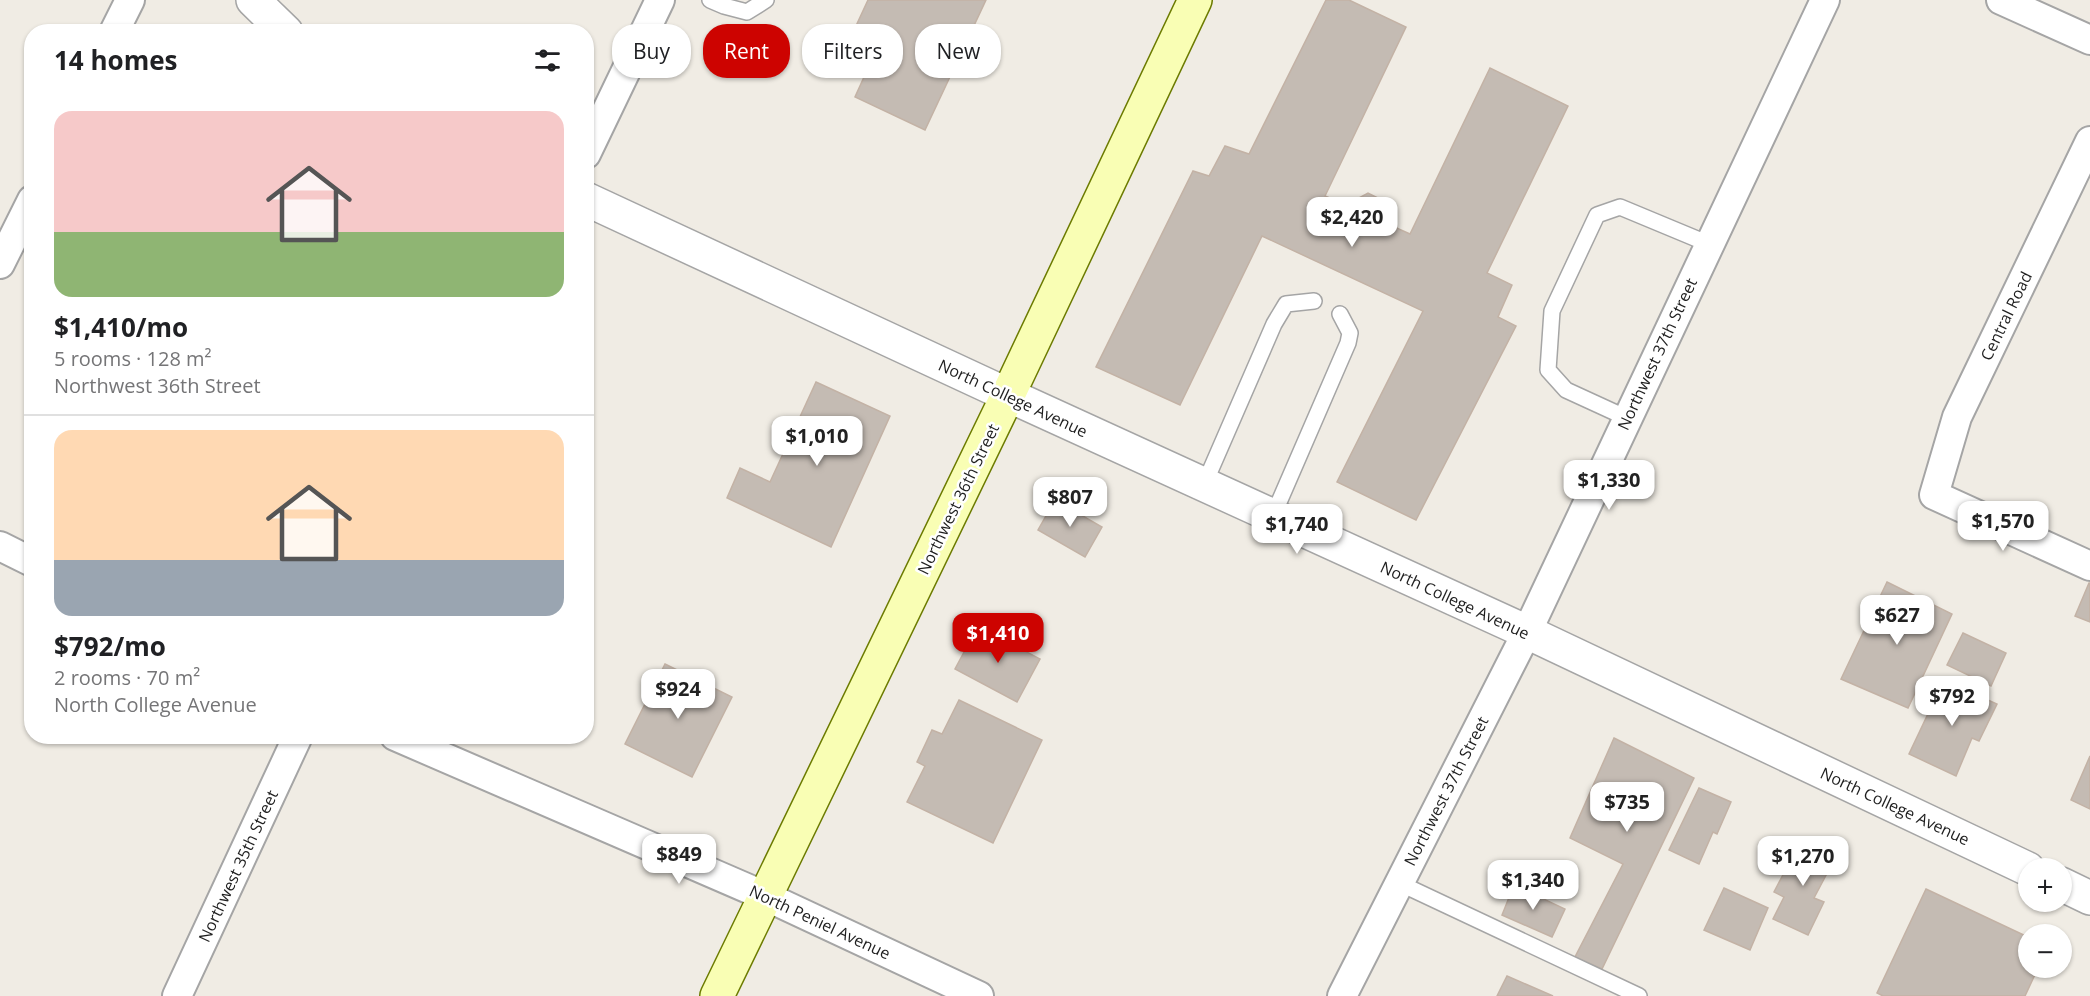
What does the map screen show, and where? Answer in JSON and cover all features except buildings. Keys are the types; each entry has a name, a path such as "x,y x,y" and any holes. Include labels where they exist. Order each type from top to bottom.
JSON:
{"main road":[{"name":"Northwest 36th Street","path":"717,996 1008,395 1195,0"}],"street":[{"path":"118,24 130,0"},
{"path":"253,0 278,24"},
{"path":"594,137 660,0"},
{"name":"Northwest 37th Street","path":"1342,996 1527,632 1825,0"},
{"path":"2001,0 2090,40"},
{"name":"Central Road","path":"2090,141 1958,417 1934,495 2090,566"},
{"name":"North College Avenue","path":"594,203 1527,632 2018,864"},
{"path":"0,264 24,216"},
{"path":"0,546 24,558"},
{"name":"Northwest 35th Street","path":"177,996 294,744"},
{"name":"North Peniel Avenue","path":"414,744 765,896 979,996"},
{"path":"2072,889 2090,898"}],"lane":[{"path":"710,0 747,12 766,0"},
{"path":"1627,418 1566,390 1548,370 1552,311 1597,215 1620,207 1709,244"},
{"path":"1204,485 1274,324 1286,304 1314,301"},
{"path":"1273,516 1348,343 1350,333 1340,314"},
{"path":"1399,883 1639,996"}]}
